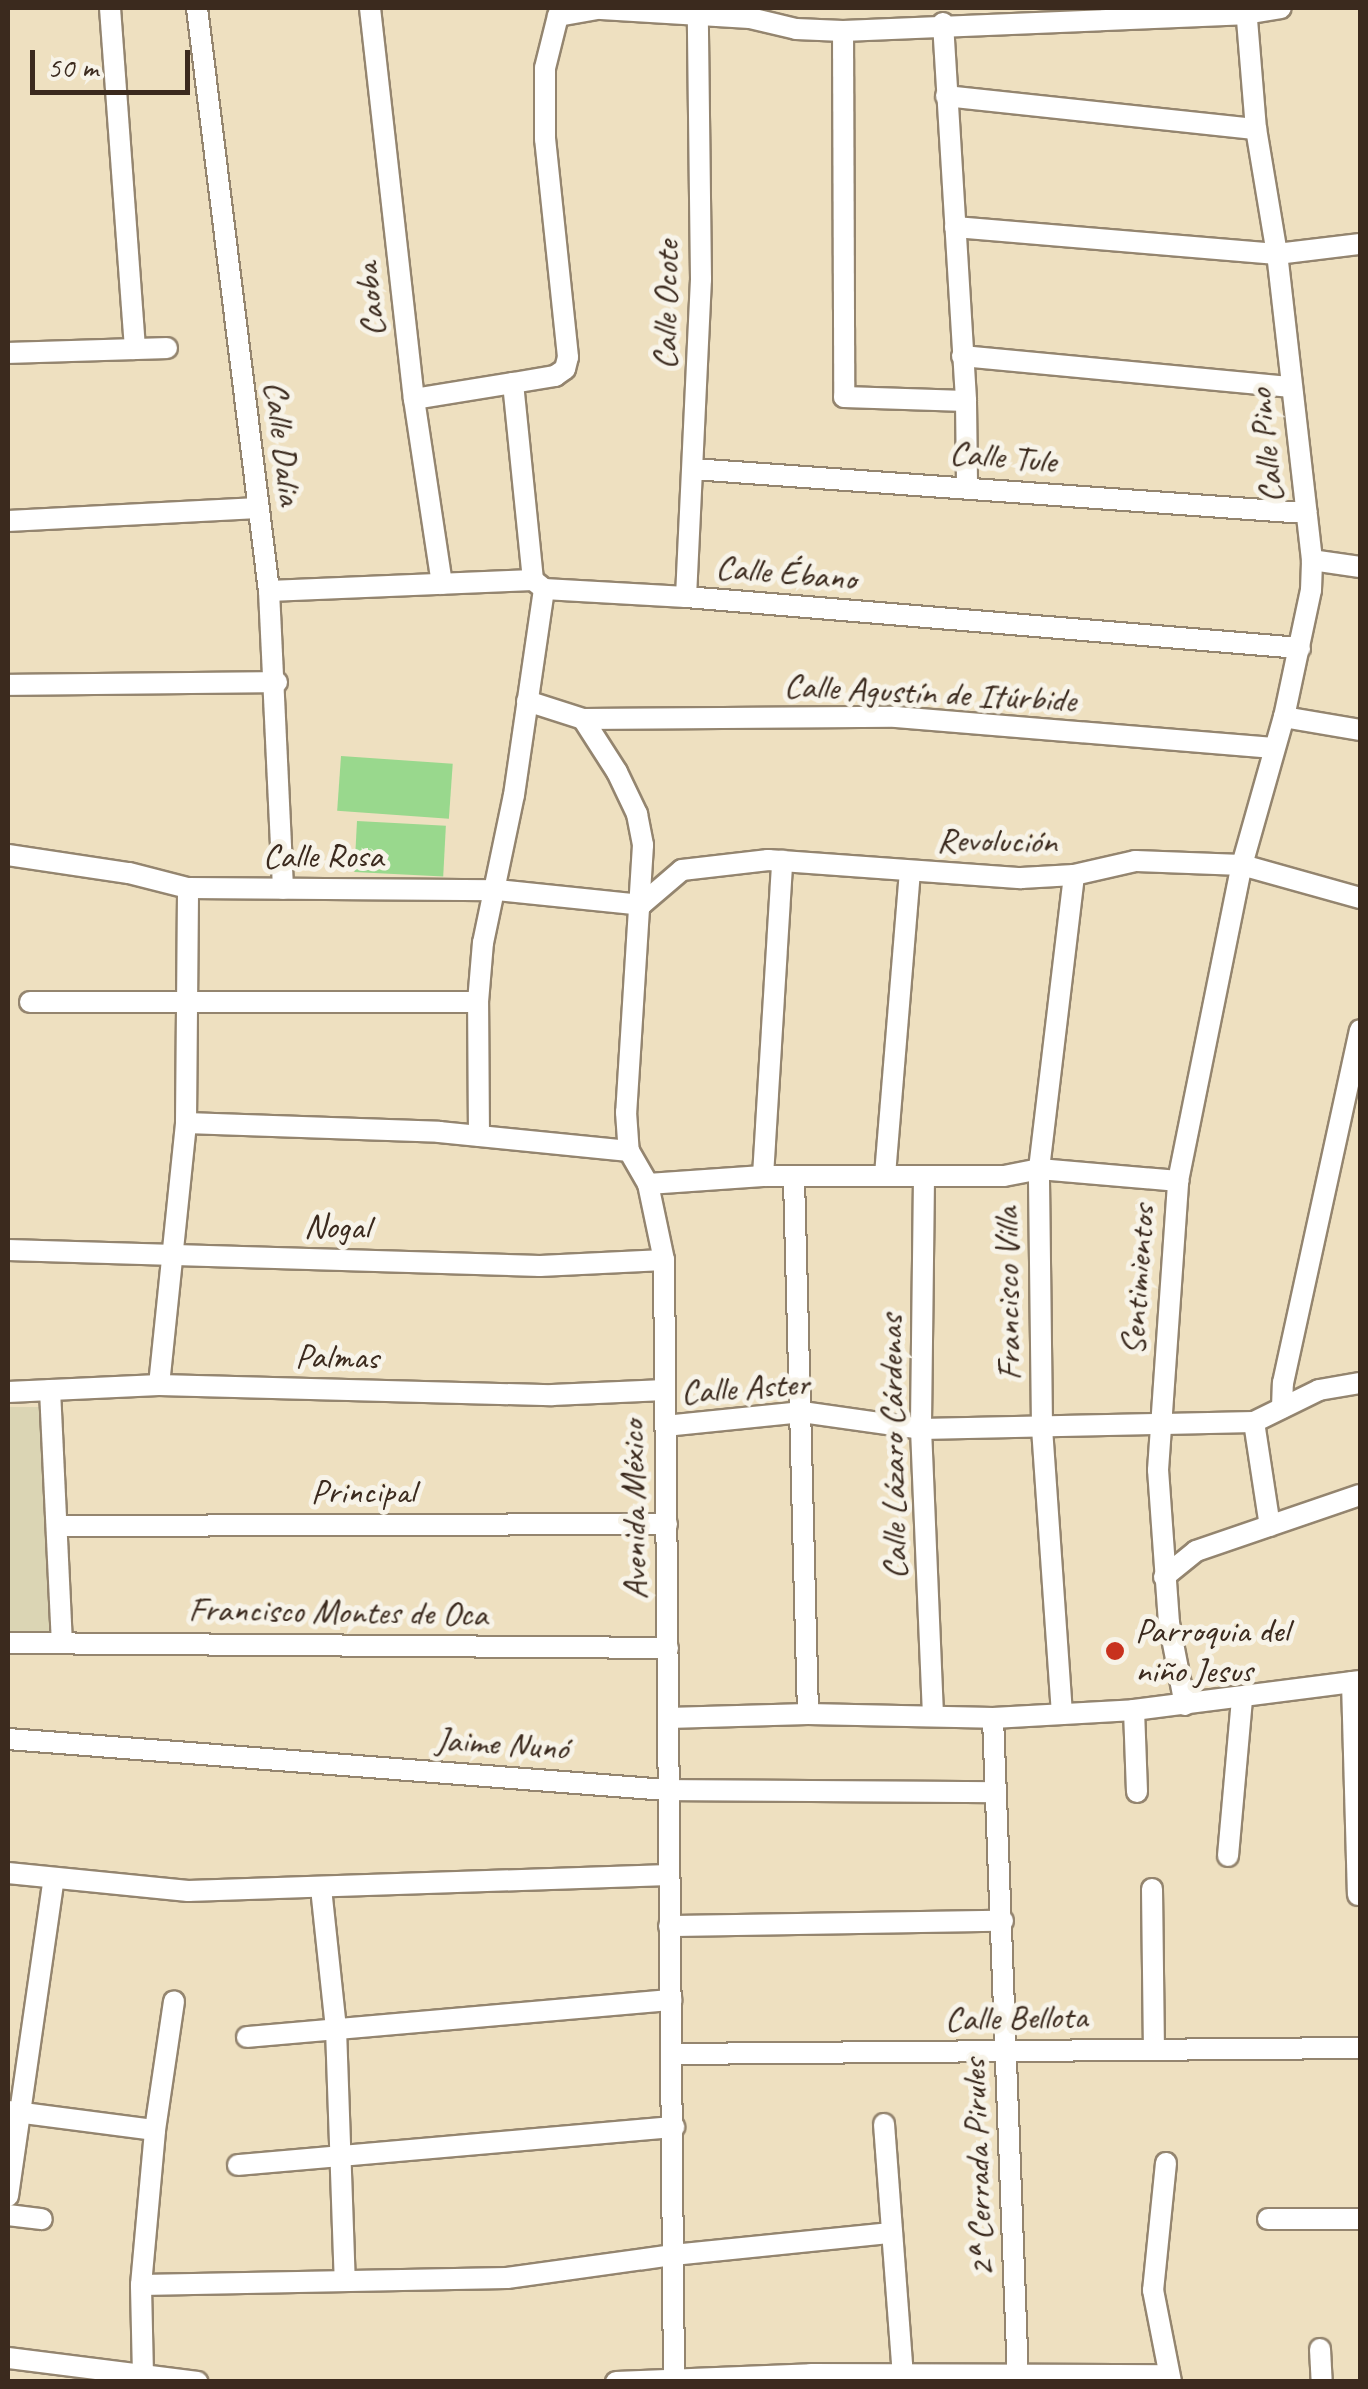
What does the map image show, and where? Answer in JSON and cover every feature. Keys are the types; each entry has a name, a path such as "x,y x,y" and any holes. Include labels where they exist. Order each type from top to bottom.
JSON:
{"street":[{"path":"110,8 135,349"},
{"name":"Calle Dalia","path":"197,8 269,592 283,889"},
{"name":"Caoba","path":"370,8 414,399 442,584"},
{"path":"414,399 556,376 565,369 568,357 544,139 545,68 558,16 602,8 844,31 1282,8"},
{"name":"Calle Pino","path":"1242,864 1300,648 1312,560 1276,254 1256,129 1245,11"},
{"name":"Calle Ocote","path":"686,596 701,280 698,15"},
{"path":"942,23 966,401 967,486"},
{"path":"844,31 844,397 966,401"},
{"path":"946,96 1256,129"},
{"path":"955,227 1276,254 1360,244"},
{"path":"8,344 8,353 167,348"},
{"path":"962,356 1292,387"},
{"path":"480,1136 478,1002 483,943 497,890 528,701 538,584 513,384"},
{"name":"Calle Tule","path":"694,470 967,486 1306,513"},
{"path":"8,521 258,508"},
{"path":"1312,560 1360,566"},
{"name":"Calle Ébano","path":"269,592 538,584 1300,648"},
{"path":"8,685 276,682"},
{"path":"528,701 583,720"},
{"name":"Calle Agustín de Itúrbide","path":"583,720 896,717 1274,748"},
{"path":"1284,717 1360,730"},
{"name":"Avenida México","path":"583,720 618,772 637,814 643,844 626,1112 629,1151 648,1184 664,1260 674,2381"},
{"name":"Calle Rosa","path":"8,856 129,873 188,888 497,890 641,905"},
{"name":"Revolución","path":"641,905 682,870 782,861 968,878 1074,874 1135,860 1242,864 1360,898"},
{"path":"763,1176 782,861"},
{"name":"Sentimientos","path":"1185,1705 1164,1578 1159,1519 1160,1422 1178,1181 1242,864"},
{"path":"885,1175 910,872"},
{"name":"Francisco Villa","path":"1062,1714 1042,1426 1039,1169 1074,874"},
{"path":"159,1385 186,1123 188,888"},
{"path":"30,1002 478,1002"},
{"path":"1282,1408 1283,1383 1360,1030"},
{"path":"186,1123 480,1136 629,1151"},
{"path":"648,1184 763,1176 1004,1176 1039,1169 1178,1181"},
{"name":"Calle Lázaro Cárdenas","path":"924,1178 921,1428 933,1714"},
{"path":"794,1179 808,1714"},
{"name":"Nogal","path":"8,1250 540,1266 664,1260"},
{"name":"Calle Aster","path":"665,1426 802,1412 921,1428 1254,1422 1319,1390 1360,1383"},
{"name":"Palmas","path":"8,1392 159,1385 552,1395 665,1390"},
{"path":"50,1390 62,1642"},
{"path":"1254,1422 1270,1526"},
{"path":"1164,1578 1196,1551 1360,1495"},
{"name":"Principal","path":"59,1526 667,1524"},
{"name":"Francisco Montes de Oca","path":"8,1643 668,1648"},
{"path":"668,1718 808,1714 994,1718 1185,1705 1356,1681 1358,1896"},
{"path":"1228,1856 1242,1698"},
{"path":"1134,1710 1138,1792"},
{"name":"2ª Cerrada Pirules","path":"994,1718 993,1792 1003,1922 1018,2377"},
{"name":"Jaime Nunó","path":"8,1739 667,1790 993,1792"},
{"path":"8,1873 188,1890 670,1874"},
{"path":"8,2196 15,2112 54,1878"},
{"path":"320,1888 336,2029 345,2281"},
{"path":"1152,1889 1154,2048"},
{"path":"669,1926 1003,1922"},
{"path":"248,2036 671,2000"},
{"path":"143,2376 141,2286 155,2130 174,2001"},
{"name":"Calle Bellota","path":"672,2054 1360,2048"},
{"path":"15,2112 155,2130"},
{"path":"884,2124 903,2375"},
{"path":"238,2165 674,2128"},
{"path":"616,2382 903,2375 1169,2378 1153,2290 1166,2163"},
{"path":"8,2215 42,2219"},
{"path":"1268,2219 1360,2220"},
{"path":"141,2286 507,2278 673,2255 891,2233"},
{"path":"1320,2349 1322,2382"},
{"path":"8,2358 197,2382"}],"shaded area":[{"path":"8,1407 45,1407 53,1632 8,1634"}],"green space":[{"path":"341,756 453,764 449,819 337,811"},
{"path":"357,821 446,826 443,877 354,872"}],"place":[{"name":"Parroquia del niño Jesus","path":"1115,1651"}]}
